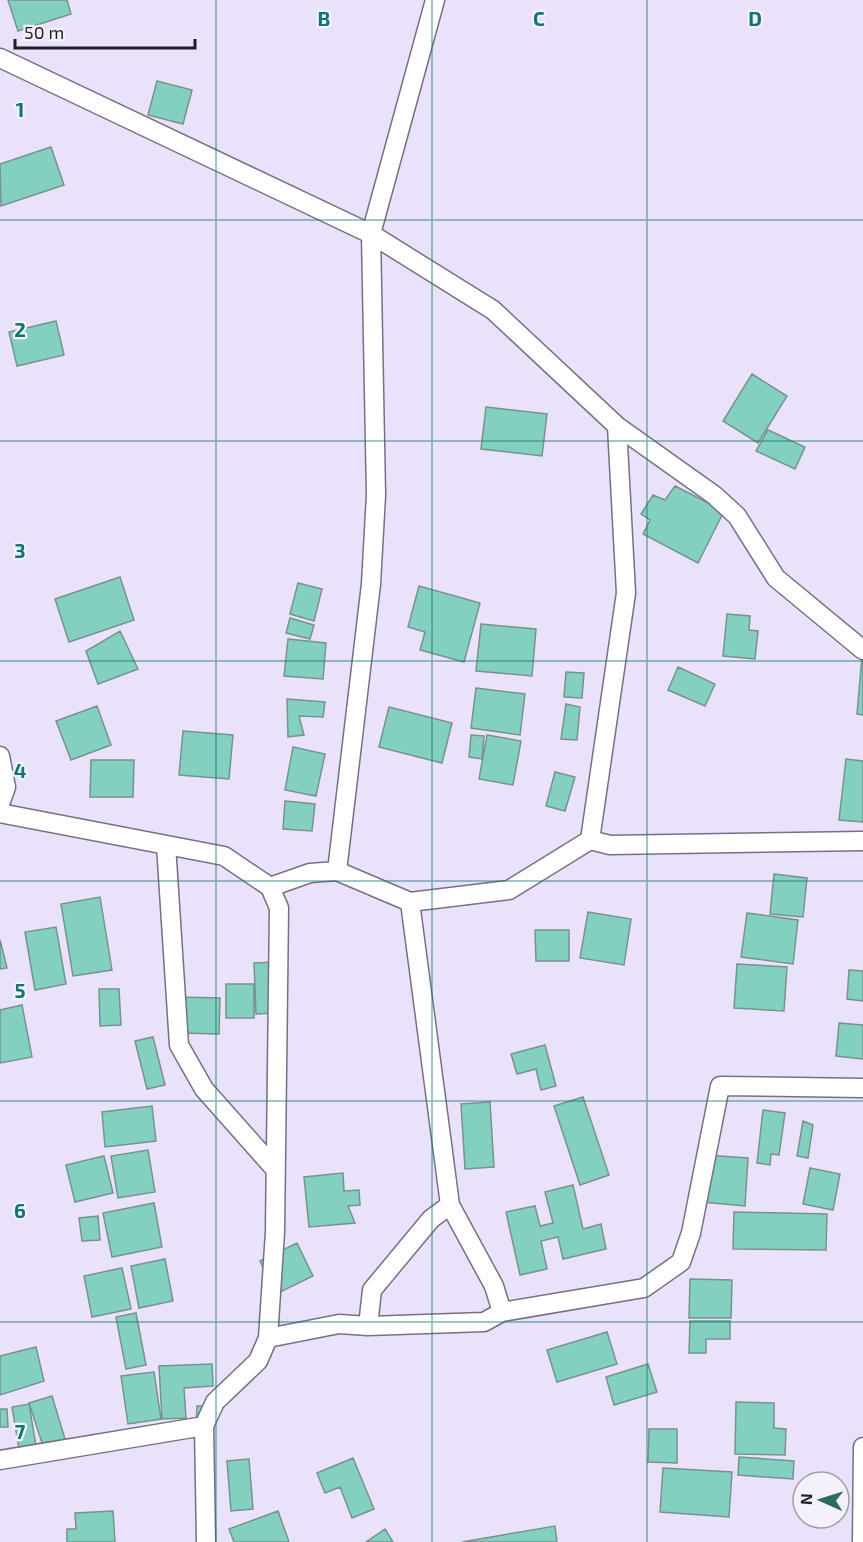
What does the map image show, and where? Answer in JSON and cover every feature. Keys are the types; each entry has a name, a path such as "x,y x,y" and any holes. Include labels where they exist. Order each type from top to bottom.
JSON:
{"street":[{"path":"337,871 371,584 376,507 371,234 435,0"},
{"path":"0,58 371,234 493,310 617,426 721,502 736,516 776,578 863,650"},
{"path":"590,840 626,593 617,426"},
{"path":"0,756 6,787 0,804"},
{"path":"0,813 224,856 270,887 279,908 275,1232 268,1338 258,1361 215,1402 204,1426 206,1542"},
{"path":"270,887 310,873 337,871 410,902 509,890 590,840 610,845 863,841"},
{"path":"166,845 179,1045 204,1089 275,1169"},
{"path":"410,902 450,1205 494,1286 502,1312"},
{"path":"268,1338 339,1324 368,1326 484,1322 502,1312 644,1288 681,1262 691,1233 720,1086 863,1088"},
{"path":"368,1326 372,1290 431,1219 450,1205"},
{"path":"0,1460 204,1426"},
{"path":"862,1542 863,1448"}],"building":[{"path":"8,0 67,0 71,14 18,31"},
{"path":"157,81 192,90 183,124 148,115"},
{"path":"51,147 64,185 1,206 0,164"},
{"path":"56,321 64,355 17,366 9,332"},
{"path":"752,374 787,396 758,443 723,421"},
{"path":"486,407 547,414 542,456 481,449"},
{"path":"768,430 805,447 795,469 756,451"},
{"path":"675,486 724,511 698,563 643,534 650,520 641,514 653,495 665,500"},
{"path":"120,577 134,620 69,642 55,599"},
{"path":"298,583 322,589 314,621 290,614"},
{"path":"419,586 480,603 464,662 420,650 425,632 408,627"},
{"path":"727,614 750,616 749,630 758,631 755,659 723,656"},
{"path":"290,618 314,625 310,639 286,633"},
{"path":"481,624 536,629 532,676 476,671"},
{"path":"120,631 138,669 98,684 86,651"},
{"path":"288,639 326,643 323,679 284,676"},
{"path":"863,645 863,715 857,714"},
{"path":"678,667 715,684 705,706 668,690"},
{"path":"566,672 584,673 582,698 564,697"},
{"path":"476,688 525,694 520,735 471,728"},
{"path":"287,699 325,702 323,717 299,716 304,735 288,737"},
{"path":"566,704 580,707 577,740 561,739"},
{"path":"97,706 111,745 71,760 56,721"},
{"path":"389,707 452,723 442,763 379,747"},
{"path":"183,731 233,735 229,779 179,775"},
{"path":"471,735 484,736 482,759 469,757"},
{"path":"487,735 521,741 513,785 479,779"},
{"path":"293,747 325,754 316,796 285,790"},
{"path":"846,759 863,761 863,822 839,820"},
{"path":"91,760 134,760 133,797 90,797"},
{"path":"555,772 575,777 565,811 546,806"},
{"path":"285,801 315,804 312,831 283,829"},
{"path":"774,874 807,878 803,917 770,914"},
{"path":"100,897 112,970 73,976 61,904"},
{"path":"588,912 631,919 624,965 580,958"},
{"path":"747,913 798,920 793,964 741,957"},
{"path":"56,927 66,984 35,990 25,932"},
{"path":"535,930 569,930 569,961 536,961"},
{"path":"0,940 7,968 0,969"},
{"path":"275,962 277,1013 256,1014 254,963"},
{"path":"737,964 787,967 784,1011 734,1008"},
{"path":"849,970 863,971 863,1001 847,999"},
{"path":"226,984 254,984 254,1018 226,1018"},
{"path":"99,989 119,989 121,1025 100,1026"},
{"path":"179,997 220,998 219,1034 179,1033"},
{"path":"22,1005 32,1057 0,1063 0,1010"},
{"path":"839,1023 863,1025 863,1059 836,1056"},
{"path":"153,1037 165,1085 147,1089 135,1041"},
{"path":"545,1045 556,1086 541,1090 536,1069 517,1074 511,1054"},
{"path":"583,1097 609,1175 580,1185 554,1106"},
{"path":"490,1102 494,1167 465,1169 461,1104"},
{"path":"152,1106 156,1141 105,1147 102,1112"},
{"path":"763,1110 785,1113 779,1155 771,1154 770,1165 757,1163"},
{"path":"803,1121 813,1125 808,1158 797,1156"},
{"path":"148,1150 155,1192 118,1198 111,1156"},
{"path":"705,1155 748,1158 745,1206 702,1202"},
{"path":"104,1156 113,1193 75,1202 66,1165"},
{"path":"810,1168 840,1174 833,1210 803,1204"},
{"path":"343,1173 344,1191 359,1190 360,1205 348,1206 355,1223 309,1227 304,1177"},
{"path":"573,1185 583,1229 601,1224 606,1249 563,1259 558,1237 541,1241 547,1269 520,1275 506,1212 535,1206 540,1226 553,1223 545,1192"},
{"path":"154,1203 162,1247 112,1257 103,1213"},
{"path":"734,1212 827,1214 826,1250 733,1249"},
{"path":"98,1216 100,1240 82,1241 79,1218"},
{"path":"297,1243 313,1276 276,1294 260,1261"},
{"path":"165,1259 173,1301 139,1308 131,1266"},
{"path":"122,1268 131,1309 92,1317 84,1276"},
{"path":"690,1279 732,1280 731,1318 689,1318"},
{"path":"136,1313 146,1365 126,1369 116,1317"},
{"path":"690,1321 730,1321 730,1339 706,1339 706,1353 689,1353"},
{"path":"607,1332 617,1364 557,1382 547,1350"},
{"path":"36,1347 44,1381 0,1395 0,1356"},
{"path":"212,1364 213,1386 184,1388 186,1418 162,1419 159,1366"},
{"path":"648,1364 657,1392 614,1405 606,1377"},
{"path":"154,1372 161,1419 128,1424 121,1376"},
{"path":"52,1396 65,1439 43,1446 29,1403"},
{"path":"736,1402 774,1403 774,1428 786,1429 785,1455 735,1454"},
{"path":"29,1404 36,1446 19,1449 12,1407"},
{"path":"197,1406 209,1406 196,1425"},
{"path":"0,1409 7,1409 8,1427 0,1427"},
{"path":"649,1429 677,1429 677,1463 648,1462"},
{"path":"739,1457 794,1461 791,1479 738,1475"},
{"path":"353,1458 374,1509 352,1518 340,1487 325,1493 317,1473"},
{"path":"249,1459 253,1509 231,1511 227,1461"},
{"path":"663,1468 732,1472 729,1517 660,1512"},
{"path":"113,1511 115,1542 67,1542 67,1529 76,1529 75,1513"},
{"path":"278,1511 289,1542 234,1542 229,1529"},
{"path":"555,1526 557,1542 462,1542"},
{"path":"385,1529 393,1542 366,1542"}]}
